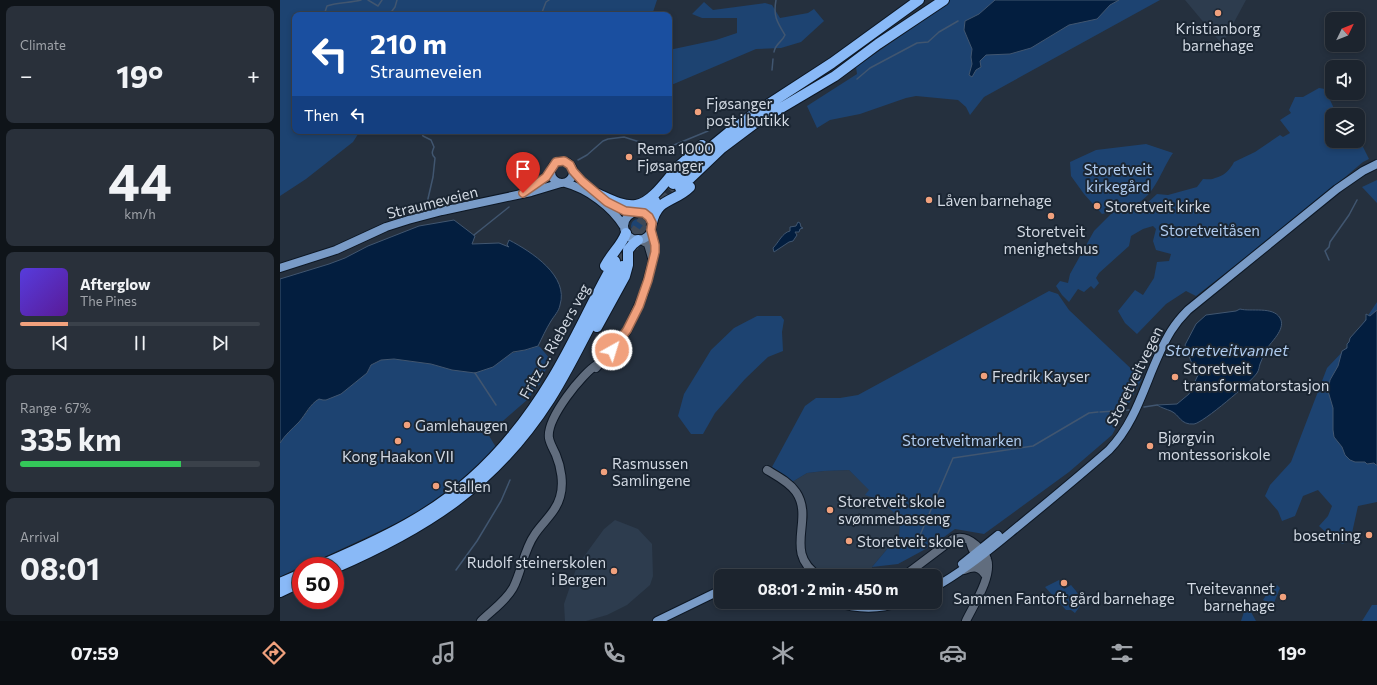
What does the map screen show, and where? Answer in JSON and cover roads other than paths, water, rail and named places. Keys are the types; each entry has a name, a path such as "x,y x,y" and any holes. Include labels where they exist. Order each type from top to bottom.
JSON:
{"highway":[{"path":"598,194 622,204 637,205 649,199 673,184 722,148 760,115 919,0"},
{"path":"637,213 652,204 673,184 689,156 708,140 743,117 760,115 822,85 878,44 944,0"},
{"path":"651,226 654,215 663,203 687,190 760,115"},
{"path":"553,378 557,362 576,321 609,257 623,241 625,230"},
{"path":"550,399 596,329 625,276 628,266 628,250 639,240"},
{"name":"Fritz C. Riebers veg","path":"339,557 372,542 428,512 473,477 504,446 527,418 553,378 618,263 574,358 550,399 526,433 505,457 479,483 433,518 405,535 344,564"},
{"path":"280,583 292,578"},
{"path":"280,592 292,586"}],"main road":[{"path":"481,621 501,603 512,589 529,543 554,510 560,498 562,484 561,473 558,459 549,439 551,423 577,383 591,368 598,364 627,330 644,293 653,262 655,248 649,217 625,211 607,202 586,186 568,163 561,161 553,165 551,171 554,181 582,190 602,203 616,216 631,238 648,244 653,262"},
{"name":"Storetveitvegen","path":"942,583 961,572 980,554 1118,442 1130,423 1166,338 1177,322 1188,310 1337,189 1363,171 1377,164"},
{"name":"Straumeveien","path":"523,193 540,183 551,171"},
{"path":"563,183 571,179 573,171"},
{"name":"Straumeveien","path":"280,264 348,243 412,219 531,192 563,183"},
{"path":"625,230 626,218 637,213"},
{"path":"639,240 648,235 651,226"},
{"name":"Straumeveien","path":"280,268 336,250 348,243"},
{"path":"767,470 791,486 799,498 803,514 800,543 801,554 810,569"},
{"path":"913,569 953,539 962,537 970,541 970,545 980,554 986,577 966,621"},
{"name":"Storetveitvegen","path":"942,578 980,554"},
{"path":"961,572 977,567 986,577"},
{"path":"657,621 714,594"},
{"path":"668,621 692,605"}],"water":[{"path":"995,0 1119,0 1110,5 1097,19 1069,25 1031,48 1010,54 986,55 980,61 981,67 976,70 972,77 969,75 972,64 972,49 964,30 965,21 979,14"},
{"path":"454,220 475,236 472,244 499,243 509,247 507,245 509,240 538,258 554,275 559,284 561,294 560,305 538,346 513,352 493,367 475,373 452,370 431,364 394,359 381,360 371,365 367,373 341,394 326,400 319,399 316,401 280,443 280,279 345,258 368,246 419,226"},
{"path":"798,222 803,228 800,229 799,232 795,232 797,235 793,241 774,252 773,248 781,238 790,231 790,227 796,226"},
{"name":"Storetveitvannet","path":"1240,309 1272,312 1277,314 1281,322 1280,330 1267,349 1258,372 1253,378 1216,410 1194,424 1186,423 1171,411 1157,405 1177,404 1189,394 1198,375 1196,366 1192,364 1185,345 1196,324 1206,315 1236,311"},
{"path":"1377,310 1376,465 1374,463 1367,464 1365,462 1355,462 1350,460 1345,455 1342,447 1334,437 1333,408 1328,391 1330,380 1338,366 1342,351 1347,348 1350,338 1366,320 1366,314 1370,316"}],"waterway":[{"path":"325,12 327,6 361,0"},
{"path":"368,0 378,6 382,0"},
{"path":"391,12 395,7 397,0"},
{"path":"542,12 546,2 549,0"},
{"path":"774,52 785,35 776,19 776,0"},
{"path":"857,79 870,68 917,43 928,42 939,32 958,21"},
{"path":"772,70 773,59"},
{"path":"660,146 674,145 708,131"},
{"path":"422,134 423,136 431,140 434,147 432,154 435,158 433,177 427,203"},
{"path":"578,160 587,155 603,141 608,139 624,137 646,144"},
{"path":"1329,260 1325,251 1329,247 1330,242 1349,215 1357,200"},
{"path":"474,235 509,207"},
{"path":"475,373 496,405"},
{"path":"1144,407 1157,405"},
{"path":"1100,412 1129,410"},
{"path":"915,547 953,458 1033,446 1089,413 1098,412"},
{"path":"456,570 477,541 501,501 510,480"}],"tunnel":[{"path":"615,261 648,213 673,184"},
{"path":"633,247 656,216"}],"place":[{"name":"Kristianborg barnehage","path":"1218,13"},
{"name":"Fjøsanger post i butikk","path":"698,112"},
{"name":"Rema 1000 Fjøsanger","path":"629,157"},
{"name":"Låven barnehage","path":"929,200"},
{"name":"Storetveit kirke","path":"1097,206"},
{"name":"Storetveit menighetshus","path":"1051,216"},
{"name":"Fredrik Kayser","path":"984,376"},
{"name":"Storetveit transformatorstasjon","path":"1175,377"},
{"name":"Gamlehaugen","path":"407,425"},
{"name":"Kong Haakon VII","path":"398,441"},
{"name":"Bjørgvin montessoriskole","path":"1150,446"},
{"name":"Rasmussen Samlingene","path":"604,472"},
{"name":"Stallen","path":"436,486"},
{"name":"Storetveit skole svømmebasseng","path":"830,510"},
{"name":"bosetning","path":"1369,535"},
{"name":"Storetveit skole","path":"849,541"},
{"name":"Rudolf steinerskolen i Bergen","path":"614,571"},
{"name":"Sammen Fantoft gård barnehage","path":"1064,583"},
{"name":"Tveitevannet barnehage","path":"1283,597"}],"park label":[{"name":"Storetveit kirkegård","path":"1118,178"},
{"name":"Storetveitåsen","path":"1210,230"},
{"name":"Storetveitmarken","path":"962,440"}]}
